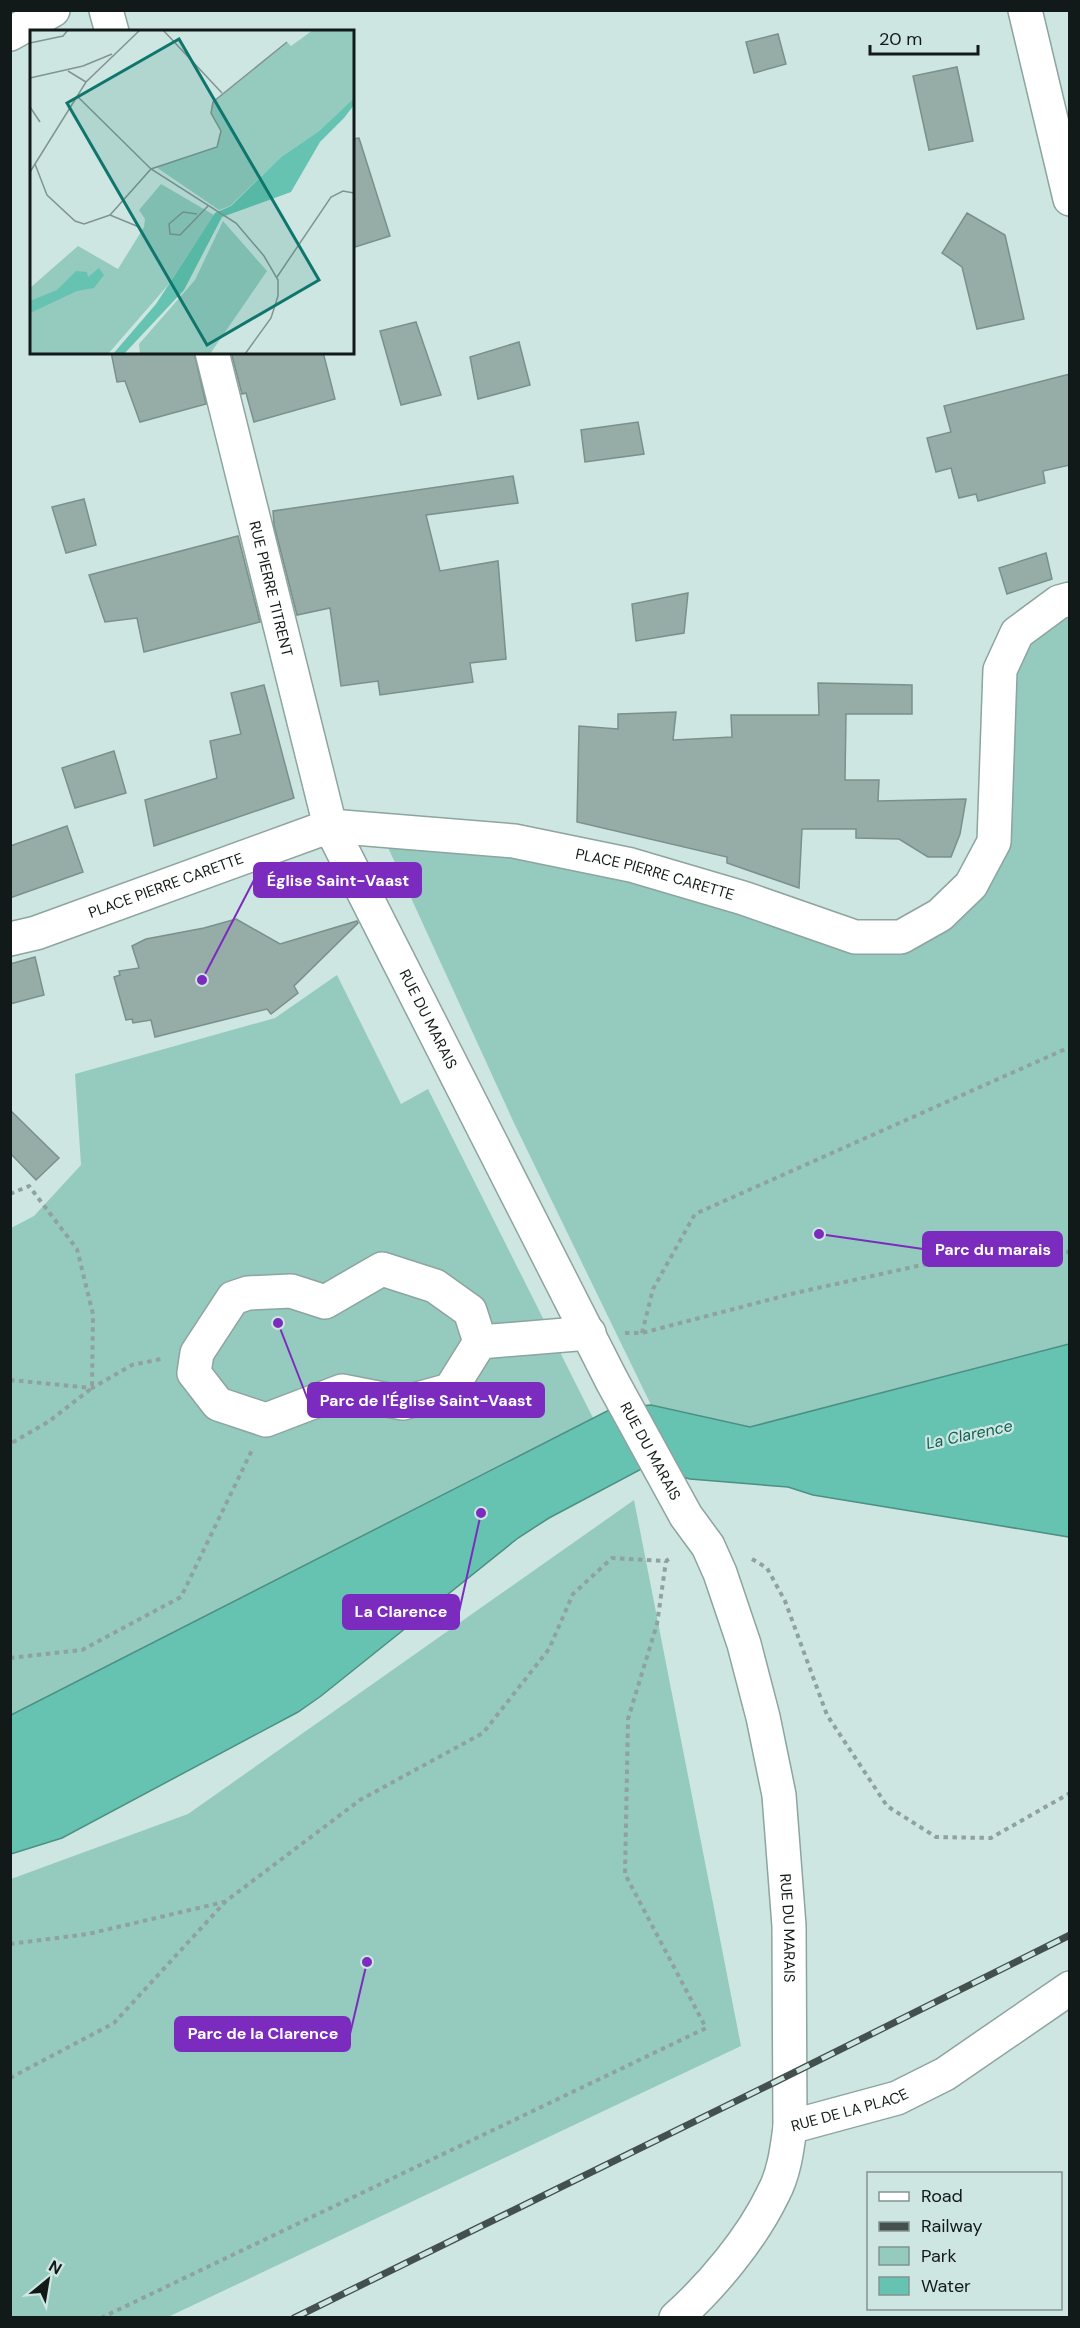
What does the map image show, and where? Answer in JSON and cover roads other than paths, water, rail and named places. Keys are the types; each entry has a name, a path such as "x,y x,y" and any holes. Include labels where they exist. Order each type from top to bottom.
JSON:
{"street":[{"path":"10,34 53,10"},
{"path":"105,10 111,30"},
{"path":"1025,10 1070,199"},
{"name":"RUE PIERRE TITRENT","path":"212,354 330,826"},
{"name":"PLACE PIERRE CARETTE","path":"10,939 36,933 330,826 514,841 631,865 743,898 855,938 901,937 940,915 971,885 994,842 1000,670 1017,633 1059,602 1070,599"},
{"name":"RUE DU MARAIS","path":"330,826 612,1381 686,1516 708,1546 720,1573 744,1644 763,1717 778,1795 789,1926 790,2127"},
{"path":"382,1269 435,1286 470,1311 480,1342 450,1390 403,1403 342,1391 266,1420 218,1404 194,1373 197,1353 233,1298 249,1293 291,1291 325,1302 382,1269"},
{"path":"480,1342 589,1333"},
{"name":"RUE DE LA PLACE","path":"676,2318 720,2272 749,2234 774,2194 786,2158 790,2127 897,2098 945,2074 1070,1988"}],"water":[{"path":"1069,1344 1069,1537 813,1495 788,1487 690,1479 645,1467 549,1518 518,1538 298,1712 62,1838 11,1854 11,1715 613,1408 651,1405 750,1427"}],"railway":[{"path":"294,2318 1070,1935"}],"place":[{"name":"Église Saint-Vaast","path":"202,980"},
{"name":"Parc du marais","path":"819,1234"},
{"name":"Parc de l'Église Saint-Vaast","path":"278,1323"},
{"name":"La Clarence","path":"481,1513"},
{"name":"Parc de la Clarence","path":"367,1962"}]}
